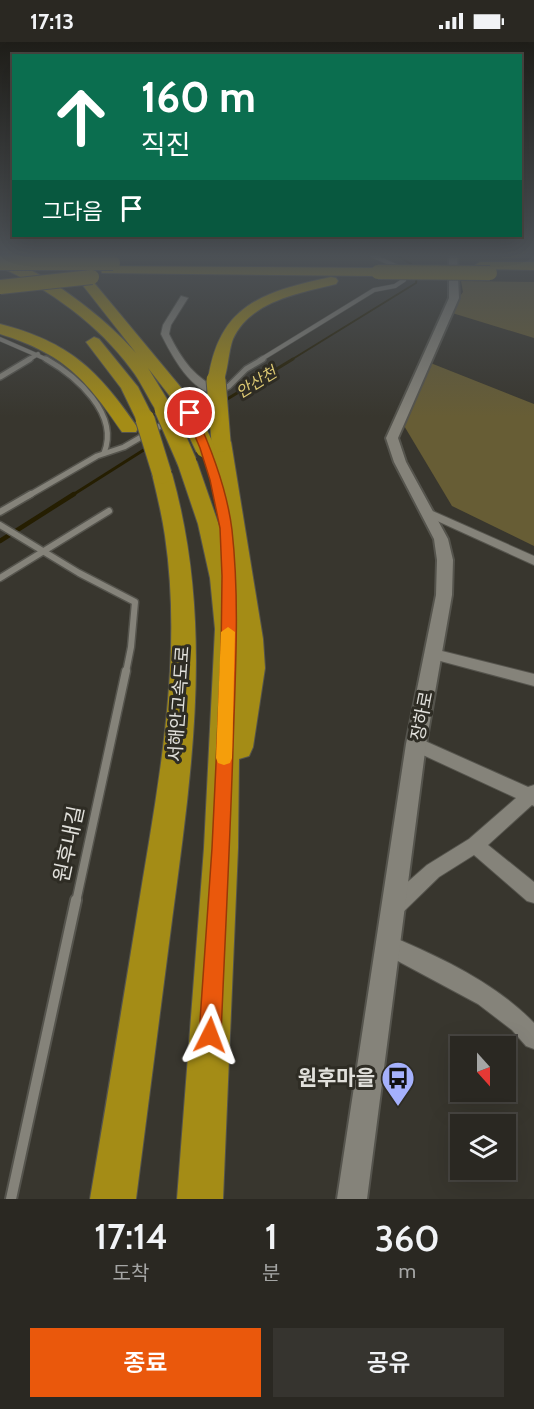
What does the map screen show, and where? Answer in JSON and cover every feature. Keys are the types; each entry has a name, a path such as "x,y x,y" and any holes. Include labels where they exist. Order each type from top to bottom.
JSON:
{"highway":[{"path":"57,309 92,339 129,387 137,423"},
{"path":"80,309 104,330 176,410 213,445"},
{"path":"104,309 176,410 187,462 209,525 239,648"},
{"path":"200,1199 221,848 239,648 213,445 218,386 216,364 228,330 253,309"},
{"path":"0,328 45,345 84,369 137,423"},
{"name":"서해안고속도로","path":"113,1199 172,802 184,648 178,543 162,474 137,423"}],"street":[{"path":"177,309 167,325 165,334 178,358 198,384 218,386"},
{"name":"장하로","path":"352,1199 416,744 444,595 445,560 441,539 400,462 392,438 449,309"},
{"path":"428,513 534,561"},
{"path":"434,654 534,680"},
{"path":"392,909 433,872 475,845 533,796 416,744"},
{"path":"475,845 534,894"},
{"path":"388,945 483,996 523,1025 534,1038"}],"lane":[{"path":"0,512 104,453 124,447 176,410 218,386 237,380 246,369 343,309"},
{"path":"0,339 38,354 69,372 91,394 109,431 109,442 104,453"},
{"path":"0,376 38,354"},
{"path":"0,578 41,550 109,511"},
{"path":"0,525 41,550"},
{"name":"원후내길","path":"11,1199 131,647 135,602 41,550"}],"shaded area":[{"path":"451,309 534,309 534,338 449,312"},
{"path":"423,360 534,404 534,546 452,506 400,419"}],"waterway":[{"name":"안산천","path":"291,360 374,309"},
{"name":"안산천","path":"224,401 293,359"},
{"name":"안산천","path":"195,418 214,407"},
{"name":"안산천","path":"71,496 150,446"},
{"name":"안산천","path":"0,541 74,494"}],"slow traffic":[{"path":"224,758 228,632"}],"place":[{"name":"원후마을","path":"398,1107"}],"route":[{"path":"190,413 216,480 226,528 228,576 228,658 221,848 210,1035"}]}
